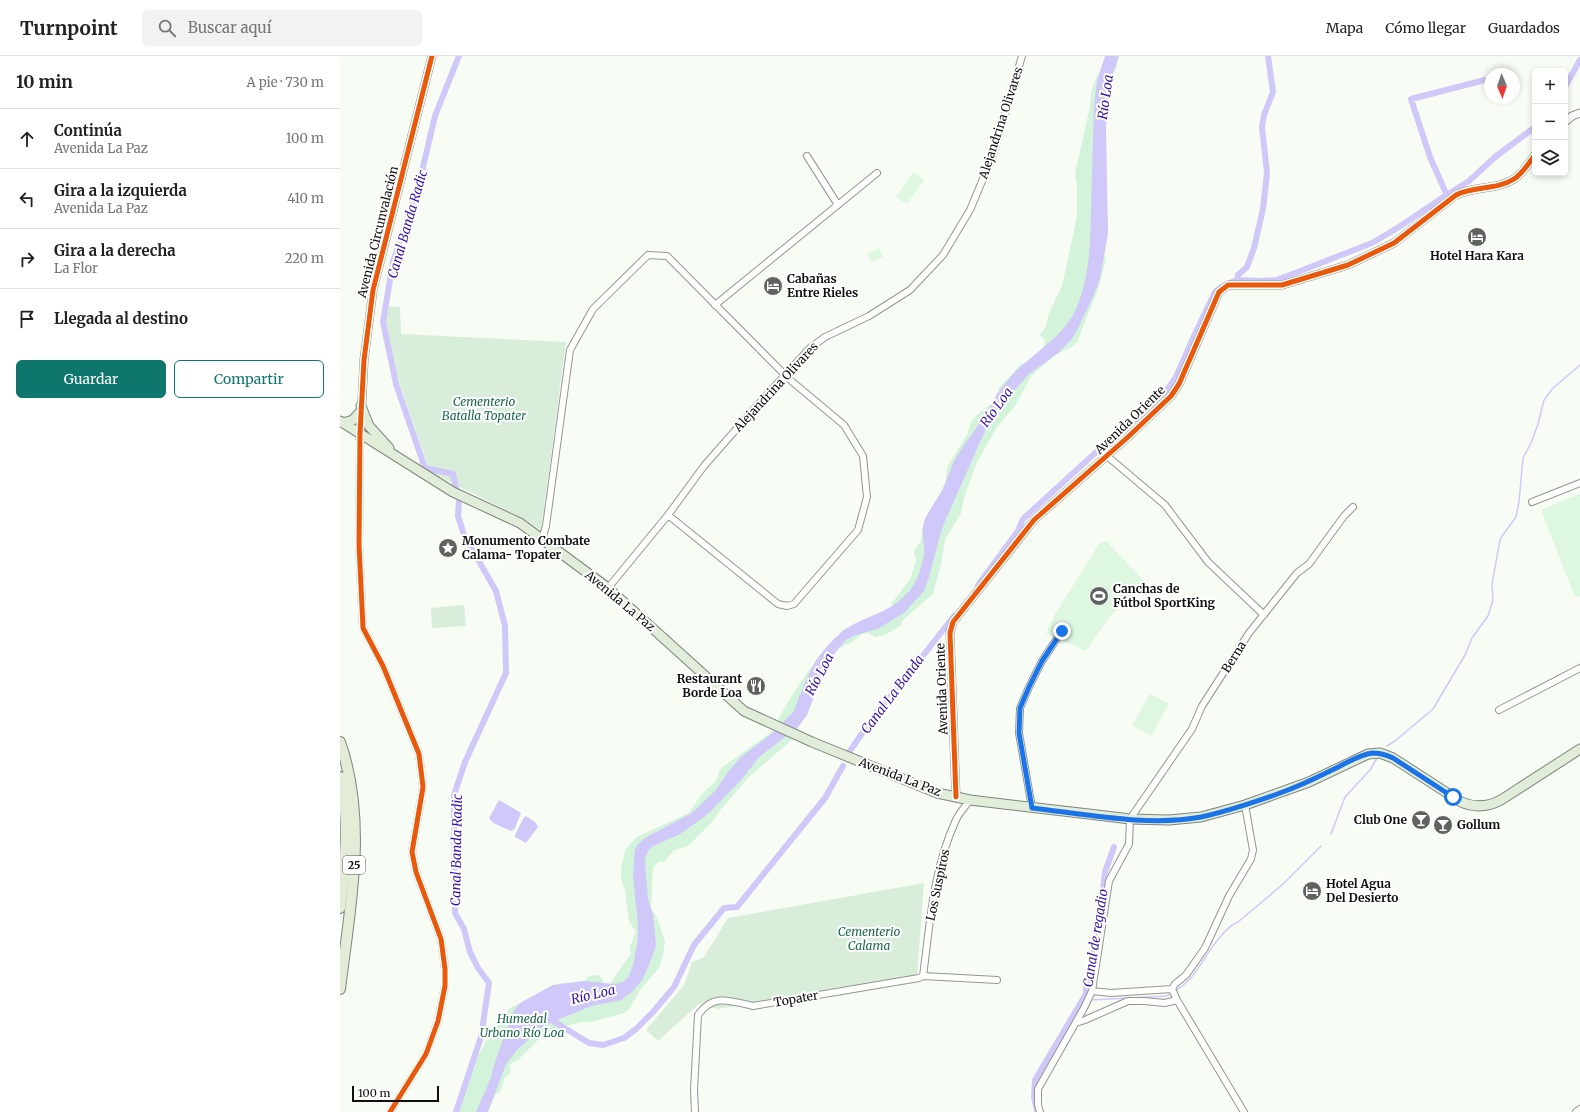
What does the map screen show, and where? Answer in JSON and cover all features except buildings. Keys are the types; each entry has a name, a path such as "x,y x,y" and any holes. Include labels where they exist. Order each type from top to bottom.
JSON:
{"highway":[{"name":"25","path":"340,742 352,788 355,836 353,879 340,989"},
{"name":"25","path":"340,777 345,803 346,839 340,908"}],"main road":[{"path":"341,423 353,420 361,409 371,429 397,456"},
{"name":"Avenida La Paz","path":"341,423 360,436 397,456 453,492 520,523 608,588 744,711 812,742 937,793 970,800 1032,808 1130,819 1169,820 1201,817 1245,805 1308,782 1350,761 1375,753 1384,754 1393,758 1462,802 1473,806 1486,806 1501,800 1580,749"}],"street":[{"name":"Avenida Circunvalación","path":"360,436 364,360 372,290 432,56"},
{"name":"Alejandrina Olivares","path":"608,588 668,515 704,466 784,375 810,348 825,337 869,316 910,290 943,255 970,210 993,155 1022,56"},
{"path":"1568,119 1580,113"},
{"path":"807,156 838,205"},
{"name":"Avenida Oriente","path":"956,797 950,633 953,622 1034,520 1107,456 1171,396 1180,384 1219,292 1228,285 1282,285 1313,277 1348,265 1394,243 1460,193 1495,186 1514,179 1532,159"},
{"path":"715,305 877,174"},
{"path":"542,539 546,526 570,350 593,309 648,254 667,256 784,375 844,425 863,456 867,497 858,530 794,604 783,606 778,604 668,515"},
{"path":"360,436 359,545 363,628 383,666 419,754 423,787 412,852 416,872 441,939 445,969 445,986 438,1021 426,1054 390,1112"},
{"path":"1107,456 1165,505 1208,562 1264,614"},
{"path":"1532,502 1580,483"},
{"name":"Berna","path":"1130,819 1192,729 1202,706 1249,633 1297,573 1309,564 1344,516 1353,507"},
{"path":"1032,808 1019,733 1020,708 1042,661 1062,631"},
{"path":"1498,710 1580,668"},
{"name":"Los Suspiros","path":"923,976 934,894 944,851 956,819 970,800"},
{"path":"1092,991 1111,993 1172,989 1189,971 1205,948 1229,896 1251,859 1253,850 1245,805"},
{"path":"1040,1112 1038,1105 1038,1089 1076,1023 1092,991 1109,881 1129,844 1130,819"},
{"name":"Topater","path":"695,1112 694,1090 698,1015 704,1007 711,1002 722,1000 733,1001 753,1006 919,978 923,976 997,980"},
{"path":"1172,989 1177,1000 1244,1112"},
{"path":"1076,1023 1128,1002 1144,1001 1166,1003 1177,1000"},
{"path":"1576,1112 1580,1108"}],"green space":[{"name":"Humedal Urbano Río Loa","path":"1119,56 1116,69 1110,80 1098,128 1108,217 1102,253 1106,258 1099,287 1077,342 1071,347 1055,355 1031,376 1015,406 997,427 976,464 964,498 961,513 945,540 941,564 933,594 903,620 900,626 885,635 876,637 867,633 862,634 852,642 827,655 794,738 749,777 721,809 712,822 688,846 674,850 664,862 658,862 653,868 651,907 657,918 665,941 663,955 659,968 640,990 630,1008 624,1013 591,1022 581,1022 562,1027 539,1039 518,1060 509,1066 511,1070 505,1077 500,1092 495,1095 487,1112 457,1112 466,1081 475,1068 474,1063 494,1027 511,1007 557,988 560,983 582,985 587,978 593,975 599,975 603,980 603,990 607,989 631,954 629,949 636,932 629,921 625,890 621,879 621,869 625,850 637,837 689,813 701,795 715,782 721,768 770,733 794,692 819,656 837,640 839,634 844,629 871,621 872,616 876,614 883,615 890,609 892,603 910,579 916,561 914,553 921,541 922,528 927,521 945,483 948,465 967,435 972,420 994,402 999,388 1021,364 1027,363 1044,346 1045,341 1040,335 1046,326 1049,313 1062,286 1077,216 1077,184 1075,173 1090,107 1092,91 1097,76 1104,65"},
{"path":"913,172 924,180 907,204 896,197"},
{"path":"879,248 883,257 871,262 867,254"},
{"name":"Cementerio Batalla Topater","path":"385,306 400,307 401,334 566,342 541,530 526,520 430,472 387,347"},
{"path":"1580,494 1580,597 1574,595 1541,510"},
{"name":"Canchas de Fútbol SportKing","path":"1106,541 1145,582 1110,616 1086,651 1046,633 1054,616 1099,544"},
{"path":"464,605 466,626 432,628 431,608"},
{"path":"1150,694 1169,704 1151,736 1132,725"},
{"name":"Cementerio Calama","path":"924,883 917,977 718,1009 699,1004 658,1041 646,1030 684,985 692,962 704,957 728,918"}],"water":[{"name":"Río Loa","path":"1105,56 1119,56 1109,84 1106,130 1108,234 1100,278 1093,297 1071,340 1058,353 1029,374 996,411 984,433 942,528 924,591 904,613 879,628 853,636 845,641 835,653 816,691 807,715 798,727 759,757 742,779 709,813 678,835 653,846 649,850 646,855 645,862 648,899 653,915 656,946 642,980 633,991 621,1000 591,1006 543,1026 516,1051 506,1064 488,1112 476,1112 490,1080 513,1012 520,1003 553,985 583,981 615,984 623,982 628,977 634,961 638,938 633,875 635,850 638,844 645,838 692,813 716,790 727,773 741,757 775,731 794,711 815,663 827,646 835,638 847,628 896,604 913,586 922,564 924,552 924,522 943,489 954,461 1006,382 1062,330 1073,315 1081,296 1086,275 1090,245 1094,106 1097,81"},
{"path":"499,800 521,813 515,828 511,831 493,823 489,818"},
{"path":"526,816 535,822 538,827 526,843 515,837 515,835 524,817"}],"waterway":[{"name":"Canal Banda Radic","path":"456,488 453,474 425,468 396,384 383,322 393,262 419,184 435,116 459,56"},
{"path":"1237,280 1238,275 1247,267 1254,248 1263,209 1267,173 1262,127 1264,115 1273,92 1268,56"},
{"path":"1568,82 1580,60"},
{"name":"Canal La Banda","path":"978,585 1018,531 1023,519 1117,433 1136,419 1167,390 1176,377 1215,292 1223,286 1237,280 1277,280 1372,243 1448,194 1445,191 1430,157 1411,99 1484,80"},
{"path":"1448,194 1469,181 1495,157 1532,129"},
{"path":"1387,746 1433,709 1465,655 1472,638 1488,616 1493,600 1492,584 1500,540 1516,517 1519,502 1523,458 1531,443 1538,424 1544,400 1553,388 1580,365"},
{"name":"Canal Banda Radic","path":"456,1112 481,1037 489,983 478,968 470,952 464,929 455,913 454,795 465,762 506,673 505,626 496,591 464,535 458,516 459,500"},
{"name":"Canal La Banda","path":"850,751 876,713 901,684 954,616"},
{"path":"1331,834 1345,797 1370,770 1377,758"},
{"path":"548,1018 589,1043 603,1045 624,1038 636,1029 653,1012 674,987 694,945 724,908 737,907 825,798 843,766"},
{"path":"1175,991 1195,973 1224,932 1282,885 1321,846"},
{"name":"Canal de regadio","path":"1037,1110 1034,1097 1035,1080 1086,994 1086,983 1091,969 1105,872 1114,847"},
{"path":"1132,998 1166,996 1171,994"},
{"path":"1090,1000 1128,998"}],"cycle path":[{"path":"390,1112 426,1054 438,1021 445,986 445,969 441,939 416,872 412,852 423,787 419,754 383,666 363,628 359,545 360,433 364,360 373,290 432,56"},
{"path":"956,797 950,633 953,622 1034,520 1128,437 1171,396 1179,384 1219,292 1228,285 1282,285 1348,265 1394,243 1456,195 1470,190 1493,187 1514,179 1523,171 1532,159"}],"place":[{"name":"Hotel Hara Kara","path":"1477,237"},
{"name":"Cabañas Entre Rieles","path":"773,286"},
{"name":"Monumento Combate Calama- Topater","path":"448,548"},
{"name":"Canchas de Fútbol SportKing","path":"1099,596"},
{"name":"Restaurant Borde Loa","path":"756,686"},
{"name":"Club One","path":"1421,820"},
{"name":"Gollum","path":"1443,825"},
{"name":"Hotel Agua Del Desierto","path":"1312,891"}],"route":[{"path":"1062,631 1042,661 1020,708 1019,733 1032,808 1130,819 1169,820 1201,817 1245,805 1280,793 1308,782 1350,761 1375,753 1384,754 1393,758 1453,797"}]}
